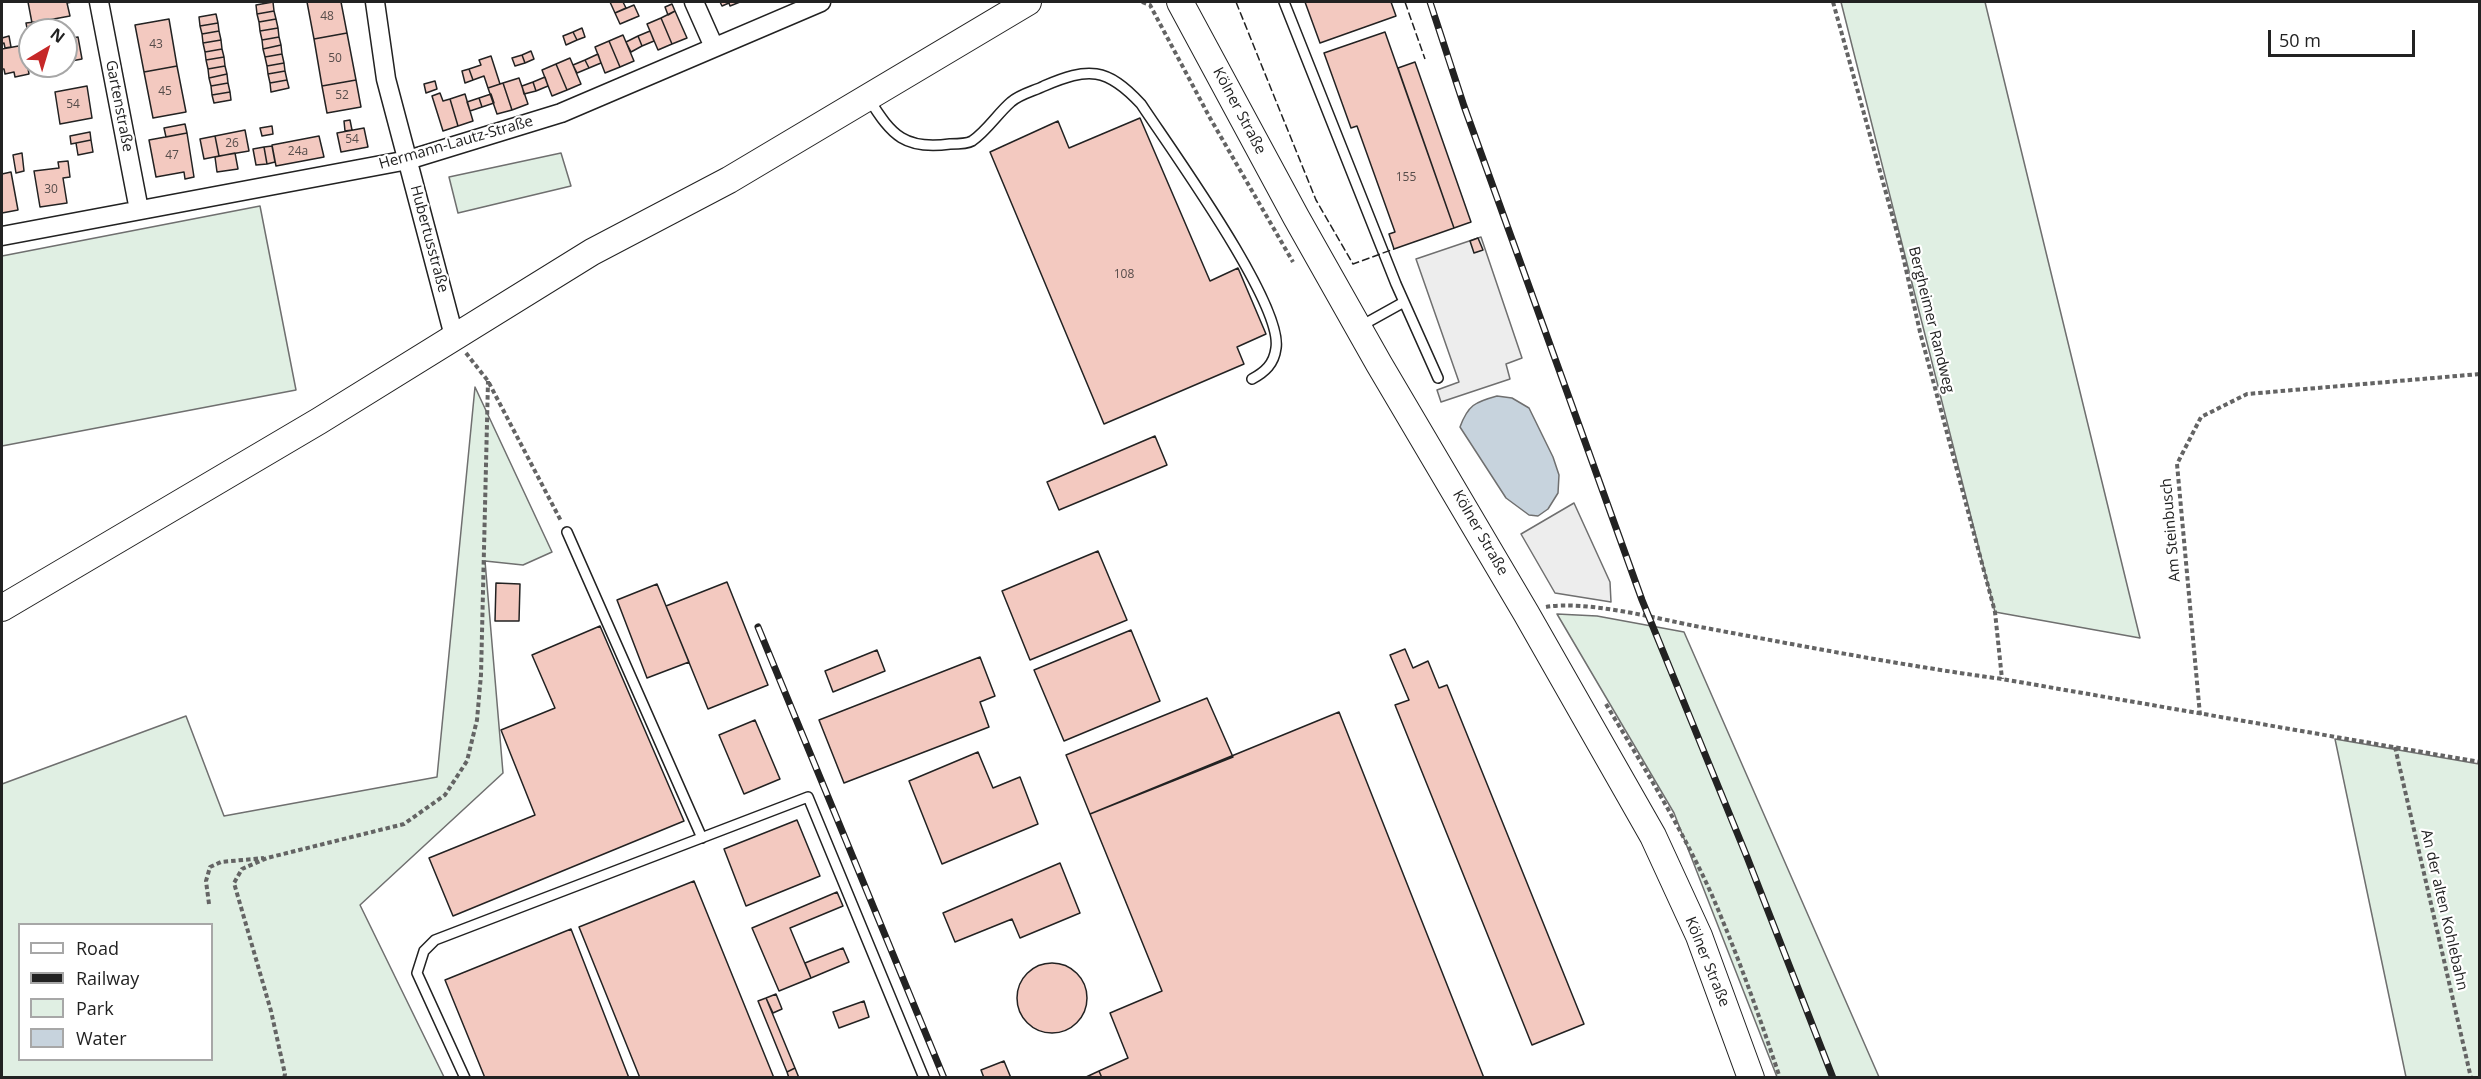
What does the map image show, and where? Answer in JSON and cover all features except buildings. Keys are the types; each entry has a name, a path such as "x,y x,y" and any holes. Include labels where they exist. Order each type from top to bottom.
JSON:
{"main road":[{"path":"2,608 309,427 592,252 729,180 1028,2"},
{"name":"Kölner Straße","path":"1180,2 1358,327 1526,613 1653,836 1699,936 1751,1077"}],"street":[{"name":"Gartenstraße","path":"99,2 139,210"},
{"name":"Hubertusstraße","path":"375,2 386,79 454,336"},
{"path":"694,2 714,47"},
{"name":"Hermann-Lautz-Straße","path":"2,236 408,160 561,113 821,2"}],"lane":[{"path":"1284,2 1404,302 1438,378"},
{"path":"868,97 893,132 905,141 920,146 930,146 971,142 1013,100 1072,74 1095,73 1126,88 1141,104 1248,268 1275,328 1277,347 1272,363 1264,373 1252,379"},
{"path":"1358,327 1404,302"},
{"path":"567,532 702,838"},
{"path":"465,1077 417,973 424,951 435,940 808,797 921,1077"}],"path":[{"name":"Bergheimer Randweg","path":"1833,2 1901,247 1920,332 1995,612 2001,646 2002,679"},
{"path":"454,336 488,381 567,532"},
{"name":"Am Steinbusch","path":"2200,715 2177,464 2200,417 2247,394 2480,374"},
{"path":"209,904 206,881 210,867 221,862 267,858 404,824 445,795 467,761 477,720 482,675 488,381"},
{"path":"1526,613 1548,606 1567,604 1649,617 1926,669 2002,679 2480,762"},
{"name":"An der alten Kohlebahn","path":"2395,747 2435,930 2471,1077"},
{"path":"267,858 242,869 234,884 271,1011 284,1077"}],"green space":[{"path":"1841,2 1985,2 2140,638 1995,612"},
{"path":"561,153 571,186 458,213 449,177"},
{"path":"260,206 296,390 2,446 2,256"},
{"path":"475,387 552,552 523,565 485,561 503,773 360,905 444,1077 2,1077 2,784 186,716 224,816 437,777"},
{"path":"1557,614 1597,616 1684,632 1879,1077 1777,1077 1674,813"},
{"path":"2335,739 2479,764 2479,1077 2406,1077"}],"shaded area":[{"path":"1481,237 1522,358 1506,364 1510,379 1441,402 1437,390 1459,382 1416,259"},
{"path":"1574,503 1610,582 1611,602 1555,593 1521,534"}],"water":[{"path":"1497,396 1512,398 1529,408 1553,457 1559,475 1558,493 1548,509 1538,516 1529,515 1506,498 1460,427 1469,409 1483,400"}],"railway":[{"path":"1430,2 1464,106 1642,600 1747,857 1833,1078"},
{"path":"758,627 944,1078"}],"fence":[{"path":"1236,2 1316,200 1353,264 1394,249"},
{"path":"1405,2 1425,59"}]}
